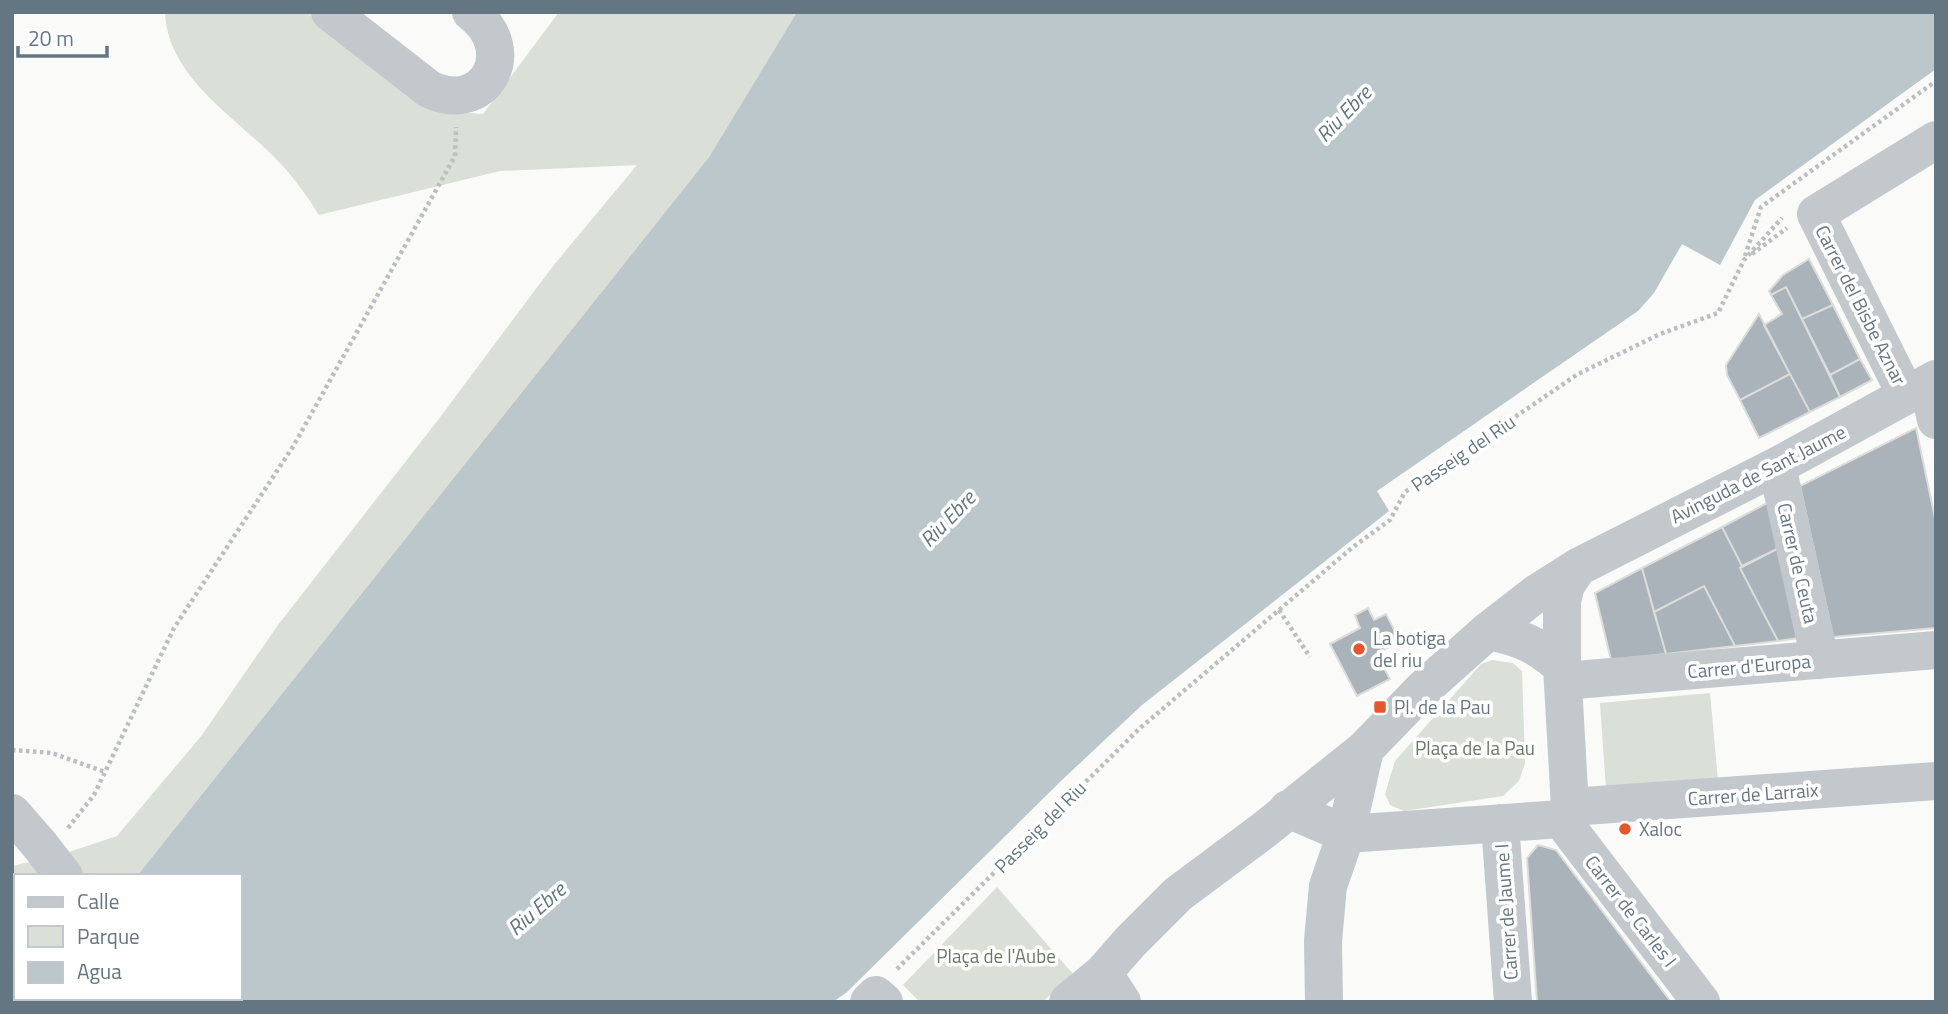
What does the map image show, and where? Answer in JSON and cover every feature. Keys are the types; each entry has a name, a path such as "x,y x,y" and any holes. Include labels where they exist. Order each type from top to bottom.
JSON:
{"street":[{"path":"330,12 429,89 442,95 457,96 484,83 492,71 496,57 491,33 471,12"},
{"path":"1802,214 1932,151"},
{"name":"Carrer del Bisbe Aznar","path":"1802,214 1926,394"},
{"name":"Avinguda de Sant Jaume","path":"1578,567 1926,394"},
{"name":"Carrer de Ceuta","path":"1777,466 1820,660"},
{"path":"1068,1002 1112,987 1130,942 1178,894 1264,831 1365,749 1423,689 1488,631 1537,593 1578,567"},
{"path":"1288,809 1346,834 1500,823 1566,813 1562,601 1566,585 1578,567"},
{"path":"1488,631 1524,639 1546,652 1563,674"},
{"name":"Carrer d'Europa","path":"1563,674 1820,660 1936,650"},
{"path":"1324,1002 1324,941 1328,886 1346,834 1365,749"},
{"name":"Carrer de Larraix","path":"1566,813 1936,781"},
{"path":"12,813 51,840 63,874"},
{"name":"Carrer de Carles I","path":"1566,813 1701,1002"},
{"name":"Carrer de Jaume I","path":"1500,823 1513,1002"},
{"path":"869,1002 876,995 884,1002"}],"path":[{"path":"1744,260 1760,207 1936,81"},
{"path":"51,840 94,795 174,628 294,445 456,156 457,96"},
{"name":"Passeig del Riu","path":"901,964 1139,729 1353,547 1390,520 1405,492 1566,382 1660,334 1718,313 1744,260 1776,222 1802,214"},
{"path":"1279,610 1310,657"},
{"path":"12,750 52,753 105,772"}],"green space":[{"path":"165,12 308,12 431,110 483,114 559,12 797,12 709,157 139,874 14,874 14,1000 30,1000 12,1002 12,866 60,855 117,836 202,735 278,625 438,420 553,266 637,165 500,171 319,215 280,163 191,77 169,36"},
{"name":"Plaça de la Pau","path":"1492,660 1513,663 1522,671 1525,763 1519,781 1503,796 1404,811 1390,805 1385,794 1395,761 1481,664"},
{"path":"1710,693 1718,780 1606,789 1600,703"},
{"name":"Plaça de l'Aube","path":"997,887 1074,975 1042,1002 920,1002 903,985"}],"water":[{"name":"Riu Ebre","path":"797,12 1936,12 1936,69 1755,200 1720,265 1682,244 1654,293 1638,311 1377,491 1389,511 1142,705 847,992 833,1002 28,1002 242,1000 242,874 139,874 709,157"}],"building":[{"path":"1809,259 1833,305 1802,319 1786,287 1771,295 1769,291 1783,275"},
{"path":"1786,287 1840,397 1810,412 1764,325 1782,314 1771,295"},
{"path":"1833,305 1860,359 1830,375 1802,319"},
{"path":"1759,314 1790,374 1740,400 1727,375 1726,365"},
{"path":"1860,359 1872,380 1840,397 1830,375"},
{"path":"1790,374 1810,412 1759,438 1740,400"},
{"path":"1916,428 1936,523 1936,628 1833,637 1800,486"},
{"path":"1769,502 1779,548 1742,566 1722,527"},
{"path":"1722,527 1778,641 1735,646 1704,586 1654,612 1642,568"},
{"path":"1779,548 1799,638 1778,641 1740,568"},
{"path":"1642,568 1666,654 1611,660 1595,593"},
{"path":"1704,586 1735,646 1666,654 1654,612"},
{"name":"La botiga del riu","path":"1368,608 1374,620 1386,614 1400,641 1376,654 1390,679 1357,696 1330,644 1360,628 1355,615"},
{"path":"1538,845 1556,850 1671,1002 1537,1002 1527,858"}],"place":[{"name":"La botiga del riu","path":"1359,649"},
{"name":"Pl. de la Pau","path":"1380,707"},
{"name":"Xaloc","path":"1625,829"}]}
